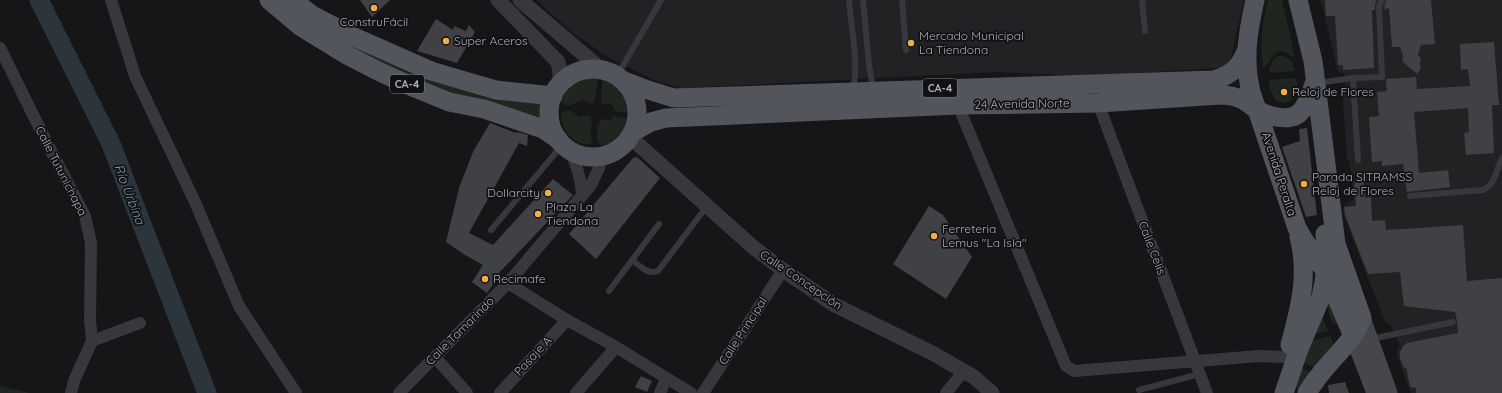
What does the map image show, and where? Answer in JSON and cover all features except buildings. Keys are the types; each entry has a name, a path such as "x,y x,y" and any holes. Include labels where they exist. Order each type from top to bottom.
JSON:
{"main road":[{"name":"CA-4","path":"269,0 301,27 345,54 378,71 449,102 484,109 543,129 563,144 584,156 602,156 619,148 631,135"},
{"name":"CA-4","path":"293,0 312,15 354,38 431,71 496,90 556,90 569,76 581,70 595,69 614,75"},
{"name":"Avenida Peralta","path":"1255,0 1246,49 1247,76 1251,92 1263,113 1297,228 1310,250 1326,271 1361,338"},
{"path":"1262,0 1253,49 1263,113 1310,250 1313,273 1313,291 1310,311 1303,339"},
{"path":"1289,0 1302,54 1313,88 1336,244 1362,318 1361,338 1365,365 1375,393"},
{"path":"1284,393 1303,339 1321,298 1327,258 1309,42 1298,0"},
{"name":"24 Avenida Norte","path":"614,75 648,90 674,98 1214,80 1232,73 1239,66 1246,49"},
{"path":"614,75 630,90 635,102 637,115 631,135"},
{"name":"24 Avenida Norte","path":"631,135 651,122 666,118 958,105 1098,103 1220,95 1233,96 1242,99 1263,113 1285,118 1295,116 1302,111 1313,88"},
{"path":"556,90 550,109 550,118 554,133 563,144"},
{"path":"1274,393 1298,316 1303,289 1303,258 1297,228"},
{"path":"1307,393 1317,378 1344,348 1361,338"},
{"path":"1361,338 1389,393"}],"street":[{"path":"111,0 135,76 195,202 239,306 296,393"},
{"path":"498,0 558,62 560,72 556,90"},
{"path":"520,0 614,75"},
{"name":"Calle Tutunichapa","path":"0,48 46,141 86,216 91,243 90,320 92,341 74,381 71,393"},
{"name":"Calle Celis","path":"1098,103 1207,393"},
{"path":"958,105 1066,366 1074,371 1259,356 1286,358"},
{"name":"Calle Concepción","path":"631,135 753,247 783,270 833,304 934,354 964,371 974,377 992,393"},
{"path":"563,144 576,162 582,195"},
{"name":"Calle Tamarindo","path":"399,393 508,283 591,185 599,168 602,156"},
{"name":"Calle Principal","path":"703,393 783,270"},
{"path":"508,283 567,320 616,347 691,393"},
{"name":"Pasaje A","path":"500,393 567,320"},
{"path":"92,341 140,323"},
{"path":"576,393 616,347"},
{"path":"435,357 467,393"},
{"path":"946,393 964,371"},
{"path":"660,393 666,379"}],"lane":[{"path":"614,75 661,0"},
{"path":"849,0 856,80 852,92"},
{"path":"862,0 873,91"},
{"path":"902,0 906,50"},
{"path":"1142,0 1145,31"},
{"path":"1313,88 1337,80 1382,77 1379,6 1382,0"},
{"path":"1353,78 1358,160"},
{"path":"491,230 563,144"},
{"path":"1410,196 1483,190 1489,187 1493,181 1502,158"},
{"path":"632,260 646,271 658,271 707,206"},
{"path":"609,291 659,224"},
{"path":"1361,338 1453,322"},
{"path":"1139,390 1200,374"}],"shaded area":[{"name":"Mercado Municipal La Tiendona","path":"536,0 1244,0 1231,57 1229,62 1222,68 1087,76 995,72 684,88 656,81 609,58 572,32"},
{"path":"1268,0 1282,0 1294,57 1285,52 1278,52 1265,67 1263,66 1262,41 1264,17"},
{"path":"1319,0 1502,0 1502,393 1411,393 1397,356 1398,349 1400,347 1391,325 1386,323 1383,317 1343,213 1344,206 1348,202 1354,200 1350,162 1347,159 1342,89 1345,87 1344,74 1339,72 1337,69 1323,8"},
{"path":"300,12 542,104 540,118 538,119 459,99 386,71"},
{"path":"1279,56 1288,58 1295,71 1270,73 1269,70 1271,64"},
{"path":"597,77 597,83 596,95 592,104 582,100 569,106 562,103 563,97 573,84"},
{"path":"1296,78 1297,90 1292,99 1285,103 1276,101 1270,89 1269,80"},
{"path":"604,79 615,83 623,91 628,102 629,113 615,111 613,106 610,104 602,104 602,81"},
{"path":"567,110 572,111 579,117 589,115 591,117 591,144 585,144 574,140 566,131 563,125 561,113"},
{"path":"614,116 628,119 627,124 622,133 614,141 605,145 600,145 597,135 598,124 602,119 610,120"},
{"path":"1328,293 1339,323 1333,324 1325,301"},
{"path":"1322,317 1328,331 1312,335"},
{"path":"1330,336 1333,343 1332,347 1315,367 1301,363 1309,341"},
{"path":"1299,367 1312,372 1299,389 1293,386"},
{"path":"0,386 30,393 0,393"}],"waterway":[{"name":"Río Urbina","path":"39,0 111,144 207,393"}],"place":[{"name":"ConstruFácil","path":"374,8"},
{"name":"Super Aceros","path":"446,41"},
{"name":"Mercado Municipal La Tiendona","path":"911,43"},
{"name":"Reloj de Flores","path":"1284,92"},
{"name":"Parada SITRAMSS Reloj de Flores","path":"1304,184"},
{"name":"Dollarcity","path":"548,193"},
{"name":"Plaza La Tiendona","path":"538,214"},
{"name":"Ferreteria Lemus \"La Isla\"","path":"934,236"},
{"name":"Recimafe","path":"485,279"}]}
